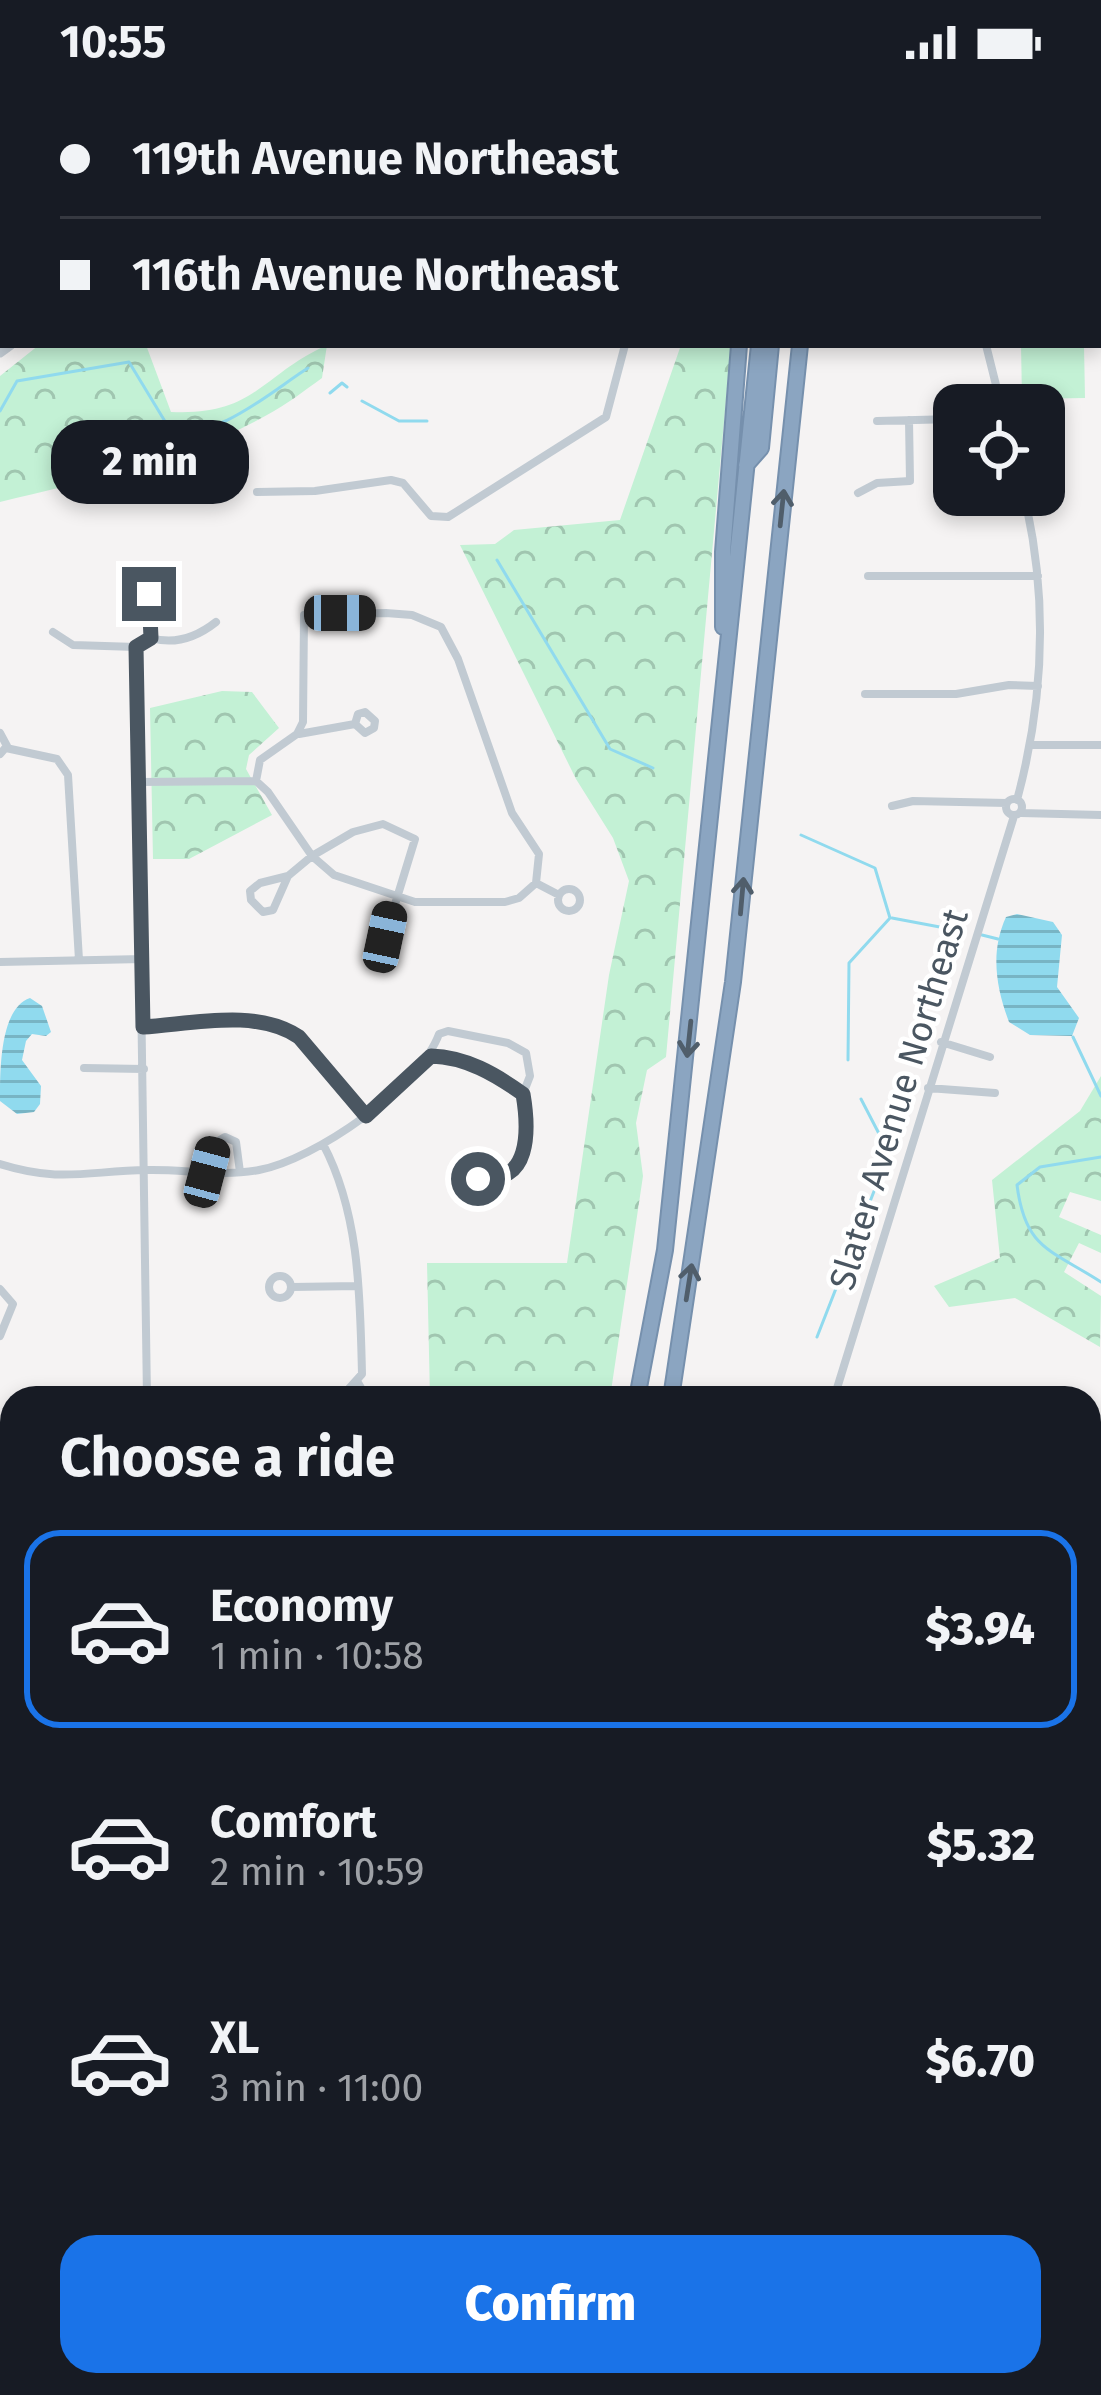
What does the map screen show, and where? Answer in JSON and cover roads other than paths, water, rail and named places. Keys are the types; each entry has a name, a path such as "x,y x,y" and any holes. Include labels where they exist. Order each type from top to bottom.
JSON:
{"highway":[{"path":"723,714 723,552 739,348"},
{"path":"639,1386 665,1250 759,348"},
{"path":"746,465 761,448 771,348"},
{"path":"673,1386 734,982 800,348"}],"street":[{"path":"257,492 315,491 391,480 403,483 430,516 448,517 606,417 624,348"},
{"path":"987,348 996,384"},
{"path":"877,421 933,419"},
{"path":"858,493 877,483 910,481 909,420"},
{"path":"1028,516 1038,576 1038,686 1030,745 1012,801 1017,814 1101,815"},
{"path":"868,576 1038,576"},
{"path":"149,594 151,638"},
{"path":"139,782 256,781 312,856 334,875 395,896 428,903 505,902 519,898 536,883 539,854 512,813 458,658 441,627 432,621 386,613 304,615 304,712 297,734"},
{"path":"53,632 73,646 136,647 151,638 181,640 216,622"},
{"path":"136,647 147,1386"},
{"path":"865,694 956,694 1009,685 1038,686"},
{"path":"256,781 260,760 297,734 355,724"},
{"path":"0,733 3,751 57,759 68,775 79,960"},
{"path":"1030,745 1101,746"},
{"path":"892,806 913,801 1012,801"},
{"name":"Slater Avenue Northeast","path":"838,1386 941,1042 1017,814"},
{"path":"288,876 273,910 263,912 251,900 255,886 288,876 353,832 382,824 415,839 385,937"},
{"path":"536,883 559,895"},
{"path":"0,962 143,959"},
{"path":"143,1027 274,1024 299,1037 366,1116"},
{"path":"0,1164 57,1178 146,1170 265,1169 323,1144 366,1116 431,1056 439,1034 448,1031 508,1042 526,1053 530,1076 523,1094 522,1161 505,1176 479,1175"},
{"path":"941,1042 990,1057"},
{"path":"431,1056 454,1056 523,1094"},
{"path":"84,1068 144,1069"},
{"path":"928,1088 995,1093"},
{"path":"207,1172 215,1143 225,1137 236,1142 240,1172"},
{"path":"323,1144 346,1196 358,1286 362,1374 351,1386"},
{"path":"292,1287 358,1286"},
{"path":"0,1289 10,1296 11,1315 0,1336"},
{"path":"1101,2230 1101,2241"}],"water":[{"path":"1017,914 1053,922 1062,935 1057,987 1079,1018 1072,1036 1030,1035 1009,1022 996,956 1006,917"},
{"path":"30,998 42,1006 51,1032 32,1034 26,1041 22,1060 41,1086 40,1104 34,1112 17,1114 0,1101 2,1057 13,1014"}],"waterway":[{"path":"0,411 17,381 129,362 169,428 187,431 241,413 308,368"},
{"path":"330,393 342,383 347,387"},
{"path":"362,401 399,421 427,421"},
{"path":"497,560 610,749 653,768"},
{"path":"801,835 875,868 890,918 849,963 848,1060"},
{"path":"892,918 961,931"},
{"path":"982,935 998,939"},
{"path":"1073,1037 1101,1096"},
{"path":"817,1337 889,1153 861,1099"},
{"path":"1101,1157 1040,1167 1017,1185 1026,1223 1034,1235 1054,1254 1101,1282"}]}
